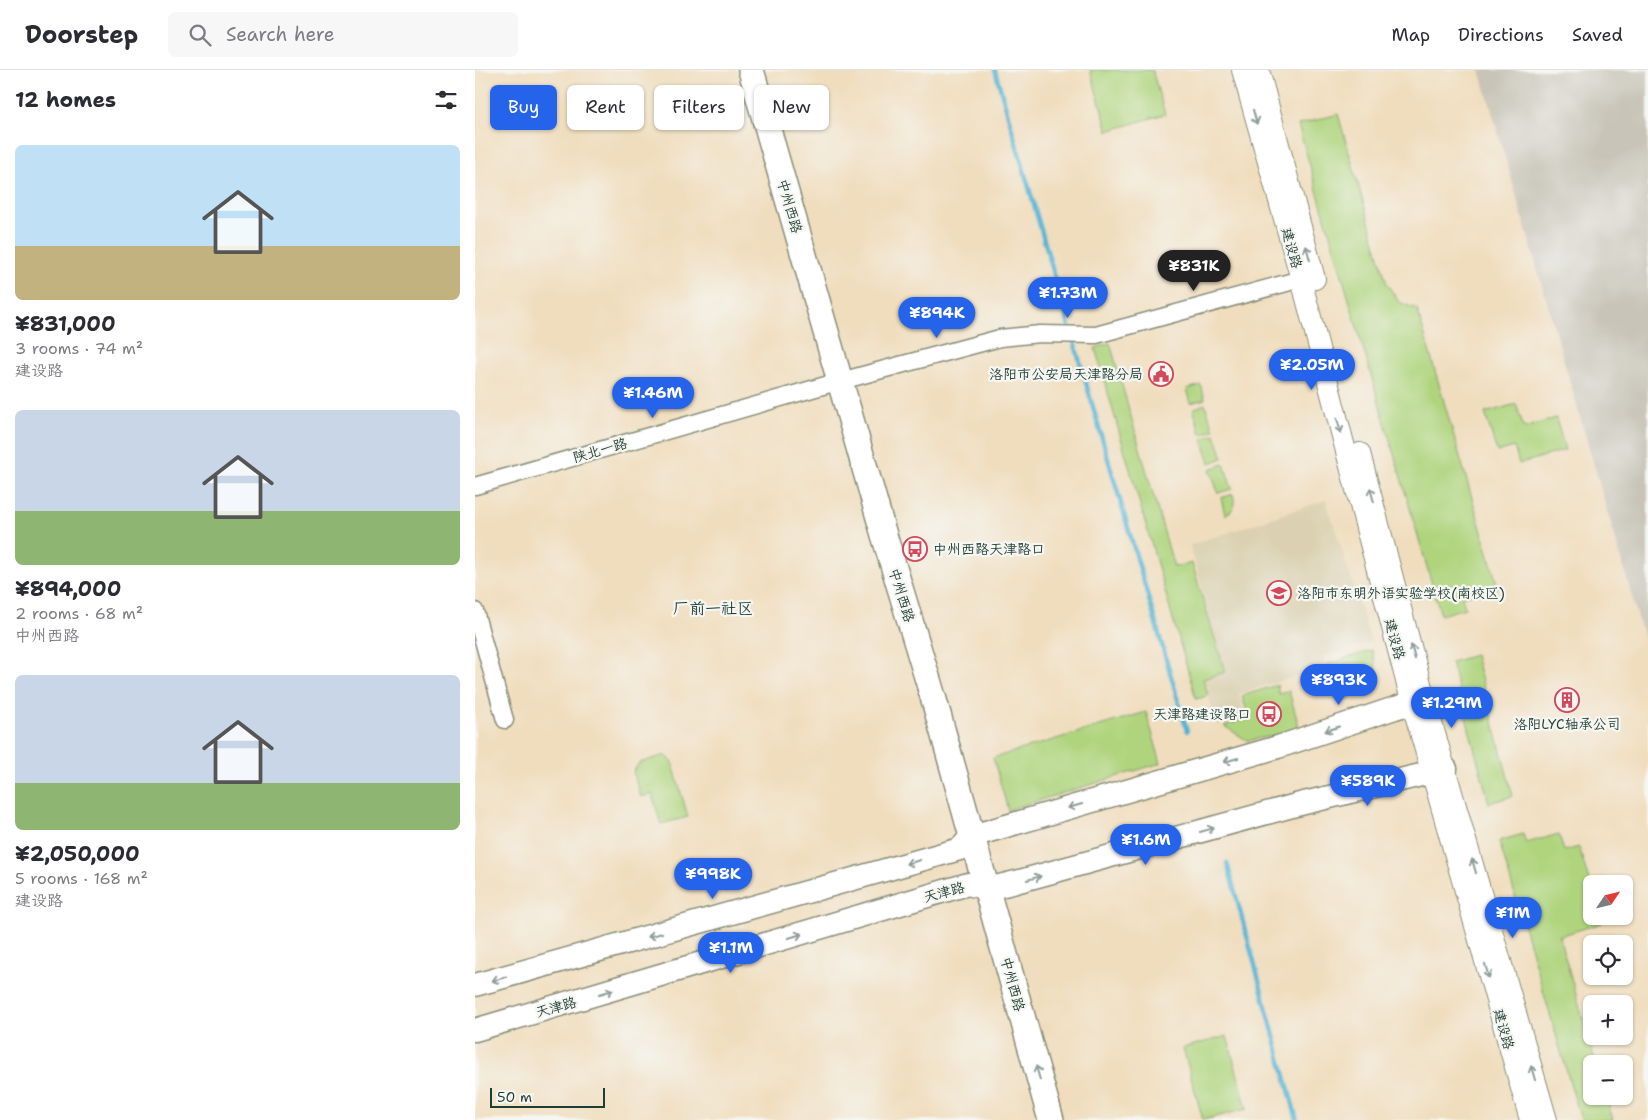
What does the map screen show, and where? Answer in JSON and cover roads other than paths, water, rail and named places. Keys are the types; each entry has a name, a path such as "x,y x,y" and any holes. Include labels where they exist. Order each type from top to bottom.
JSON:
{"main road":[{"name":"中州西路","path":"735,70 833,383 966,842 1034,1120"},
{"name":"中州西路","path":"751,70 833,383"},
{"path":"475,985 966,842 1278,747 1418,701"},
{"name":"天津路","path":"475,1030 977,887 1016,882 1296,805 1438,770"},
{"name":"中州西路","path":"977,887 1051,1120"}],"street":[{"name":"建设路","path":"1241,70 1438,770 1547,1120"},
{"name":"建设路","path":"1259,70 1418,701"},
{"name":"陕北一路","path":"475,486 833,383 1001,338 1040,334 1096,335 1301,279"},
{"path":"475,611 505,720"},
{"name":"建设路","path":"1438,770 1530,1120"}],"waterway":[{"path":"995,70 1070,330"},
{"path":"1073,338 1187,731"},
{"path":"1227,863 1297,1120"}],"place":[{"name":"洛阳市公安局天津路分局","path":"1161,374"},
{"name":"中州西路天津路口","path":"915,549"},
{"name":"洛阳市东明外语实验学校(南校区)","path":"1279,593"},
{"name":"洛阳LYC轴承公司","path":"1567,700"},
{"name":"天津路建设路口","path":"1269,714"}],"district":[{"name":"厂前一社区","path":"713,608"}]}
